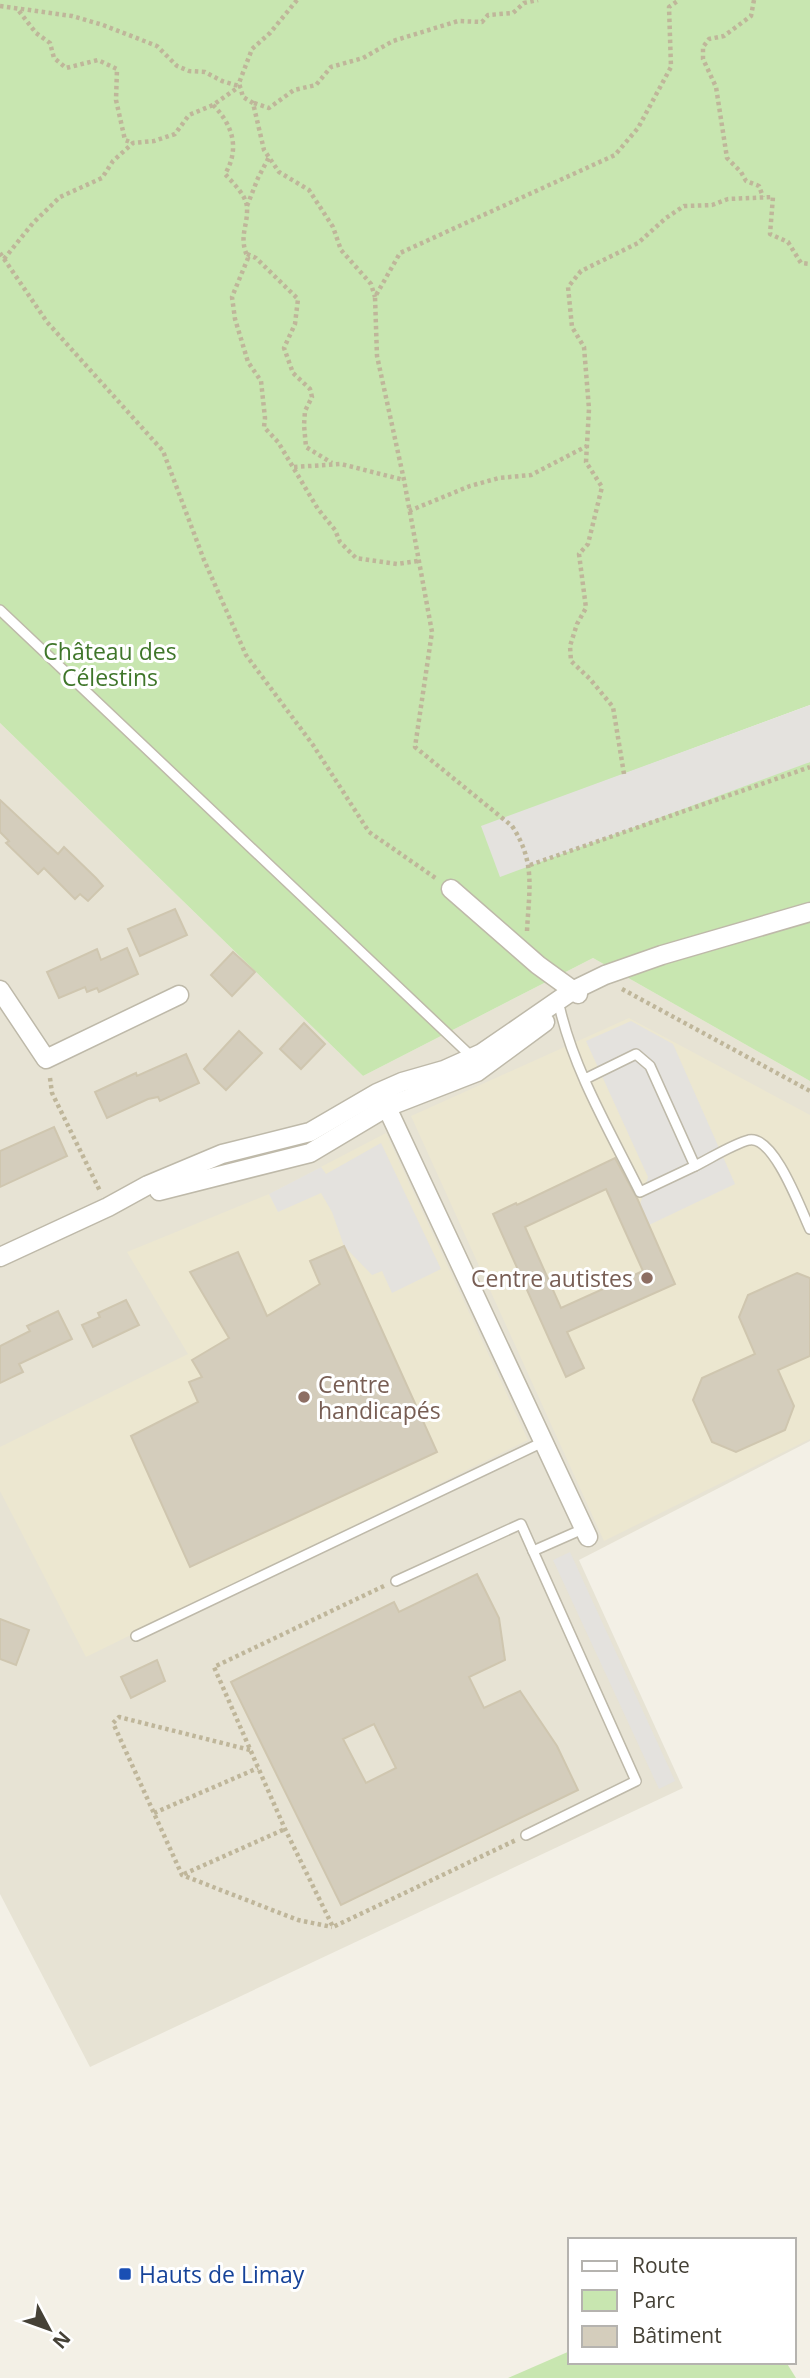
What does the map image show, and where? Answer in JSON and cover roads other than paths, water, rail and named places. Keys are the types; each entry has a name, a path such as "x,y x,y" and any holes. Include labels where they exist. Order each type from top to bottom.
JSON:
{"street":[{"path":"451,889 538,965 575,992"},
{"path":"430,1083 606,975 662,955 810,912"},
{"path":"0,1257 108,1207 169,1188 310,1153 367,1117 383,1099 430,1083 477,1072 523,1040 560,1009 575,992 605,981 633,965"},
{"path":"0,990 46,1059 180,995"},
{"path":"383,1099 585,1533"}],"lane":[{"path":"0,611 472,1057"},
{"path":"560,1009 567,1038 640,1192 751,1140 763,1142 773,1153 810,1230"},
{"path":"585,1079 636,1054 650,1066 695,1166"},
{"path":"136,1636 543,1442"},
{"path":"396,1581 522,1524 636,1781 526,1835"},
{"path":"533,1551 585,1533"}],"place":[{"name":"Centre autistes","path":"647,1278"},
{"name":"Centre handicapés","path":"304,1397"},
{"name":"Hauts de Limay","path":"125,2274"}],"park label":[{"name":"Château des Célestins","path":"110,664"}]}
